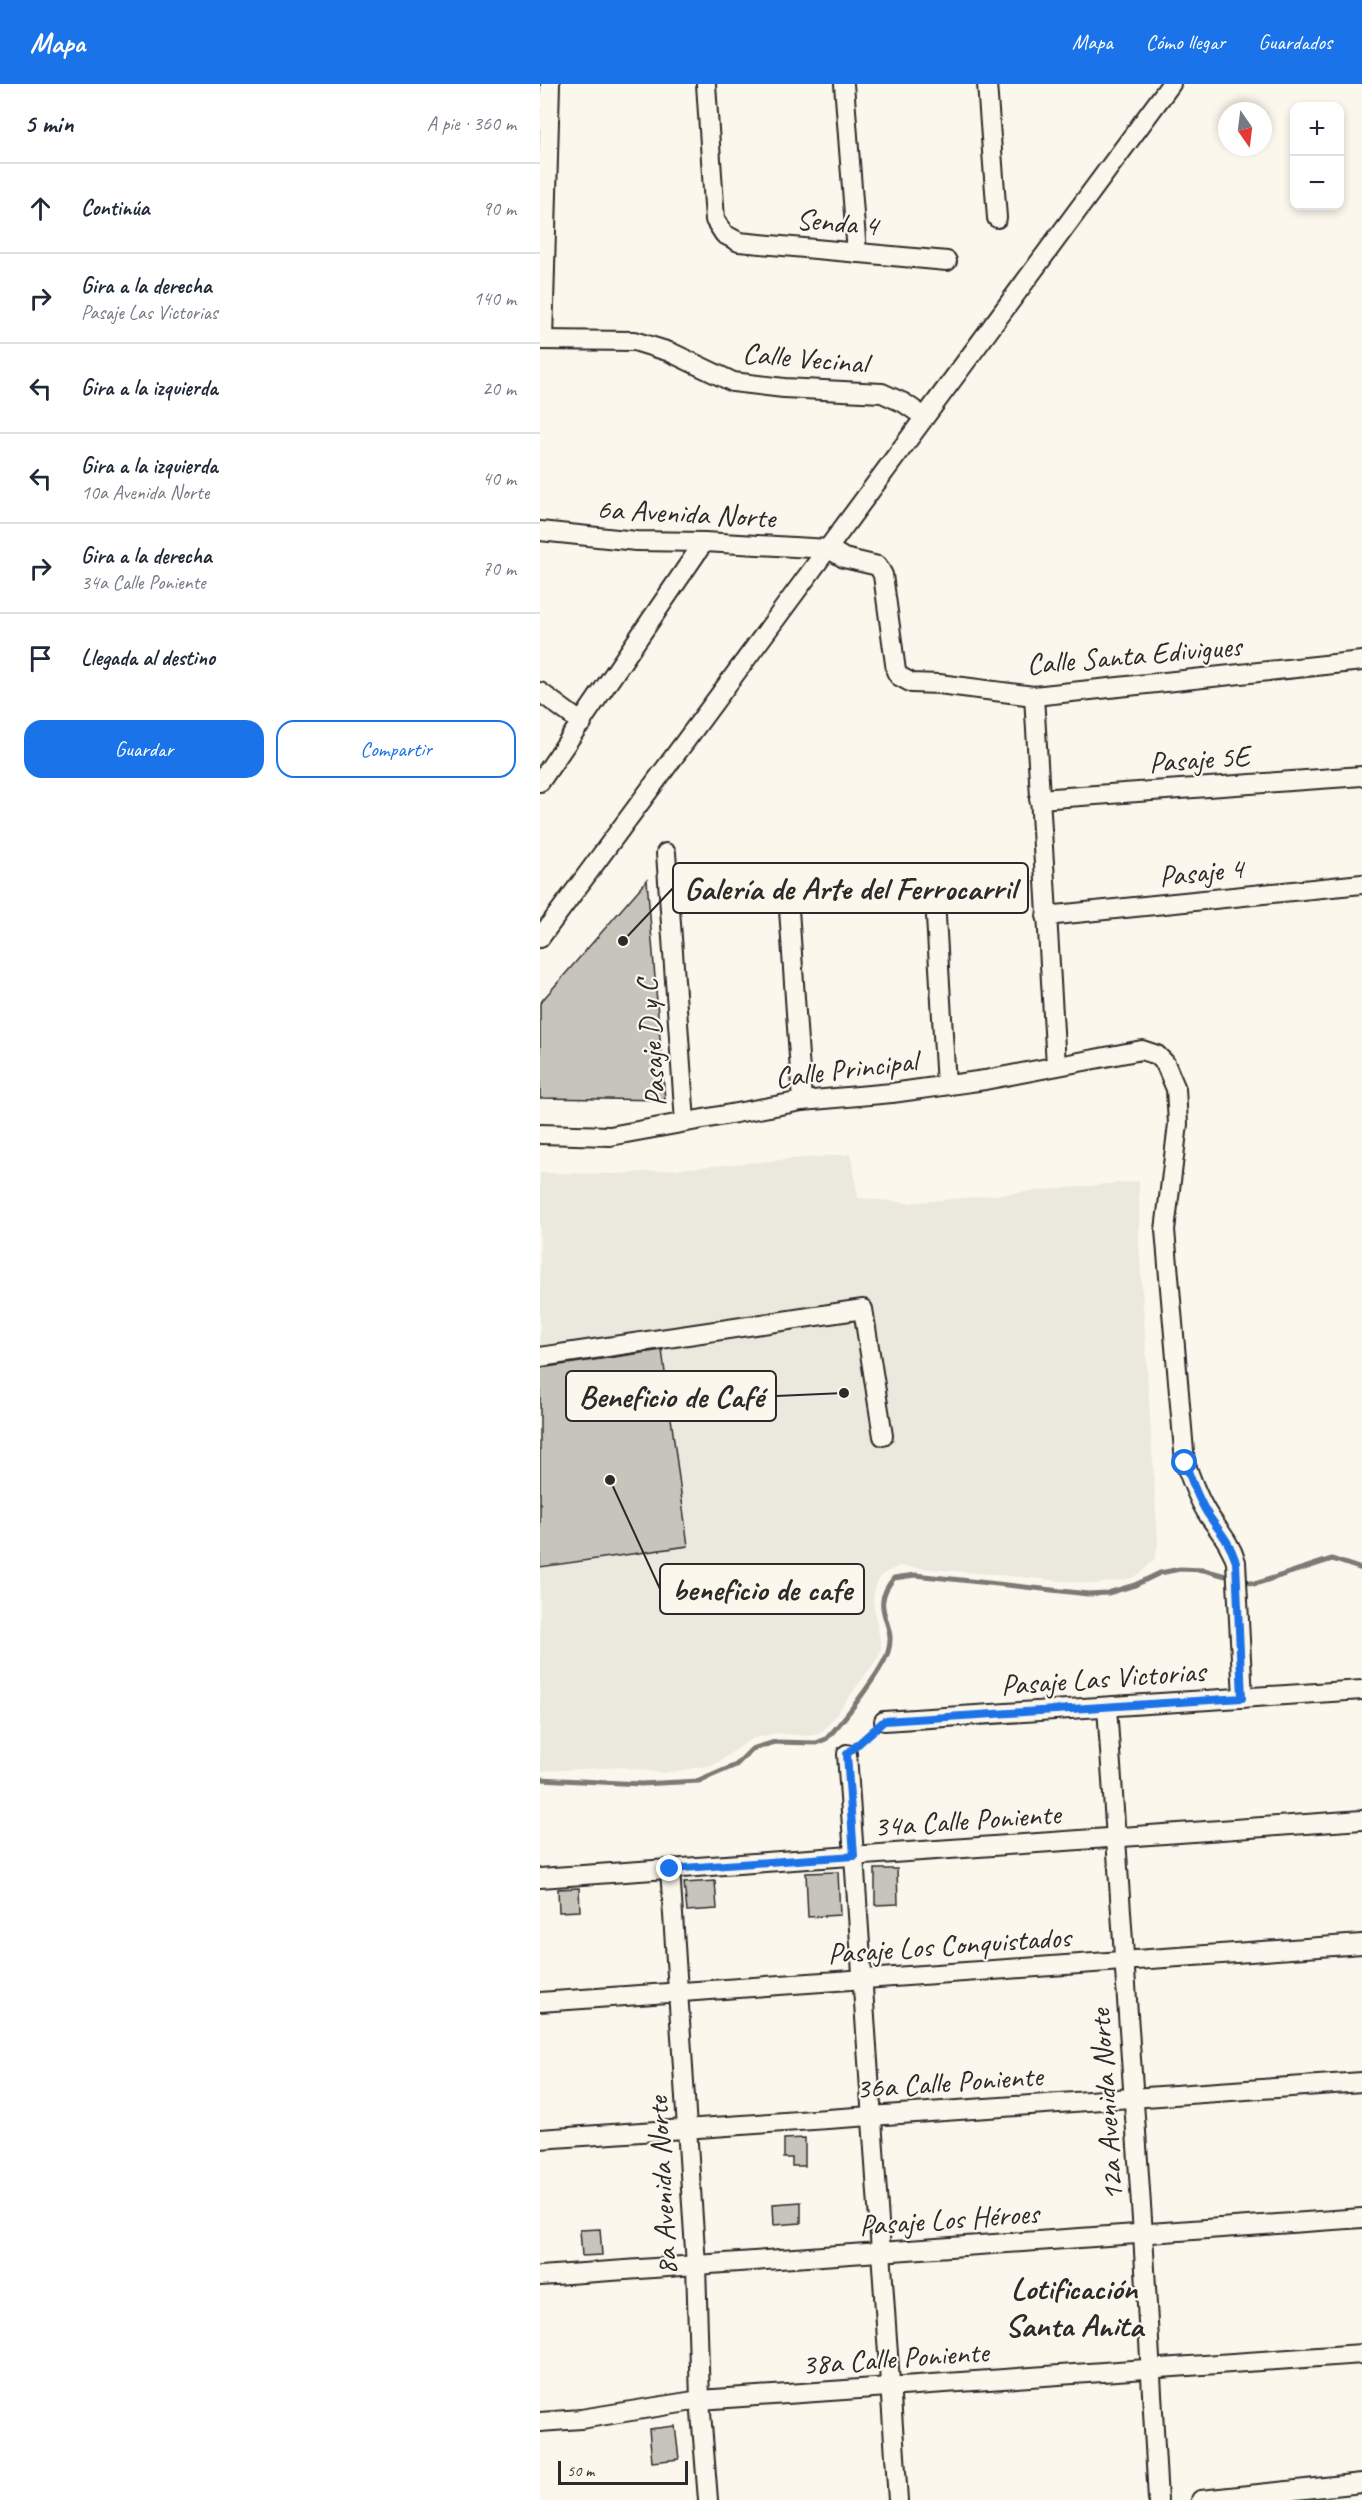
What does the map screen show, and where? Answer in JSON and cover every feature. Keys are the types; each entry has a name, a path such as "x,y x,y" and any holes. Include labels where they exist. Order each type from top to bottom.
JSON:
{"street":[{"path":"542,340 550,84"},
{"name":"Senda 4","path":"706,84 715,220 724,234 739,242 947,261"},
{"path":"844,84 857,253"},
{"path":"987,84 997,218"},
{"path":"540,938 829,549 923,416 1171,84"},
{"name":"Calle Vecinal","path":"542,340 634,341 670,351 733,382 783,388 882,393 904,403 923,416"},
{"name":"6a Avenida Norte","path":"540,531 636,541 704,542 829,549"},
{"path":"540,782 704,542"},
{"name":"Calle Santa Edivigues","path":"829,549 844,558 878,566 883,575 894,662 899,676 912,683 939,684 1034,696 1362,661"},
{"path":"540,692 582,723"},
{"path":"1034,696 1056,1065"},
{"name":"Pasaje 5E","path":"1040,799 1362,776"},
{"name":"Pasaje D y C","path":"666,853 685,1122"},
{"path":"787,880 802,1101"},
{"name":"Pasaje 4","path":"1046,916 1362,884"},
{"path":"935,900 946,1085"},
{"name":"Calle Principal","path":"540,1134 610,1136 802,1101 892,1093 946,1085 1142,1050 1157,1055 1165,1063 1176,1089 1178,1124 1165,1230 1185,1463 1195,1490 1210,1517 1228,1540 1236,1562 1242,1698"},
{"path":"540,1357 863,1309 883,1436"},
{"name":"Pasaje Las Victorias","path":"884,1721 1362,1690"},
{"name":"12a Avenida Norte","path":"1107,1707 1143,2234 1158,2500"},
{"path":"847,1754 898,2500"},
{"name":"34a Calle Poniente","path":"540,1878 1362,1820"},
{"name":"8a Avenida Norte","path":"670,1869 696,2265 699,2400 708,2500"},
{"name":"Pasaje Los Conquistados","path":"540,2002 1362,1944"},
{"name":"36a Calle Poniente","path":"540,2139 1362,2082"},
{"name":"Pasaje Los Héroes","path":"540,2276 1362,2218"},
{"name":"38a Calle Poniente","path":"540,2422 581,2419 699,2400 1362,2354"},
{"path":"1201,2500 1362,2483"}],"path":[{"path":"847,1754 884,1721"}],"shaded area":[{"path":"851,1154 858,1198 911,1203 1139,1181 1139,1242 1158,1543 1155,1558 1144,1570 1132,1578 1096,1584 899,1566 881,1575 875,1587 873,1601 881,1647 879,1656 827,1727 819,1734 807,1736 776,1733 751,1739 714,1765 663,1773 621,1767 540,1771 540,1173 619,1174"}],"building":[{"path":"647,880 665,1100 540,1098 540,1003"},
{"path":"662,1350 688,1546 540,1567 540,1368"},
{"path":"875,1869 897,1869 898,1904 875,1905"},
{"path":"838,1872 840,1915 808,1917 806,1873"},
{"path":"715,1881 717,1909 687,1911 684,1883"},
{"path":"579,1888 580,1911 559,1912 558,1889"},
{"path":"805,2138 805,2166 792,2166 792,2158 784,2158 784,2139"},
{"path":"801,2202 801,2223 774,2225 773,2204"},
{"path":"600,2229 602,2255 582,2256 580,2230"},
{"path":"675,2426 679,2459 652,2462 649,2429"}],"waterway":[{"path":"540,1779 641,1784 699,1781 736,1765 752,1749 775,1742 816,1743 826,1739 870,1684 888,1652 890,1642 883,1599 886,1589 894,1578 915,1575 1088,1594 1108,1593 1135,1585 1160,1573 1180,1569 1204,1570 1255,1584 1332,1559 1362,1569"}],"place":[{"name":"Galería de Arte del Ferrocarril","path":"623,941"},
{"name":"Beneficio de Café","path":"844,1393"},
{"name":"beneficio de cafe","path":"610,1480"}],"district":[{"name":"Lotificación Santa Anita","path":"1074,2306"}],"route":[{"path":"670,1869 854,1856 847,1754 884,1721 1242,1698 1236,1562 1228,1540 1210,1517 1195,1490 1185,1463"}]}
